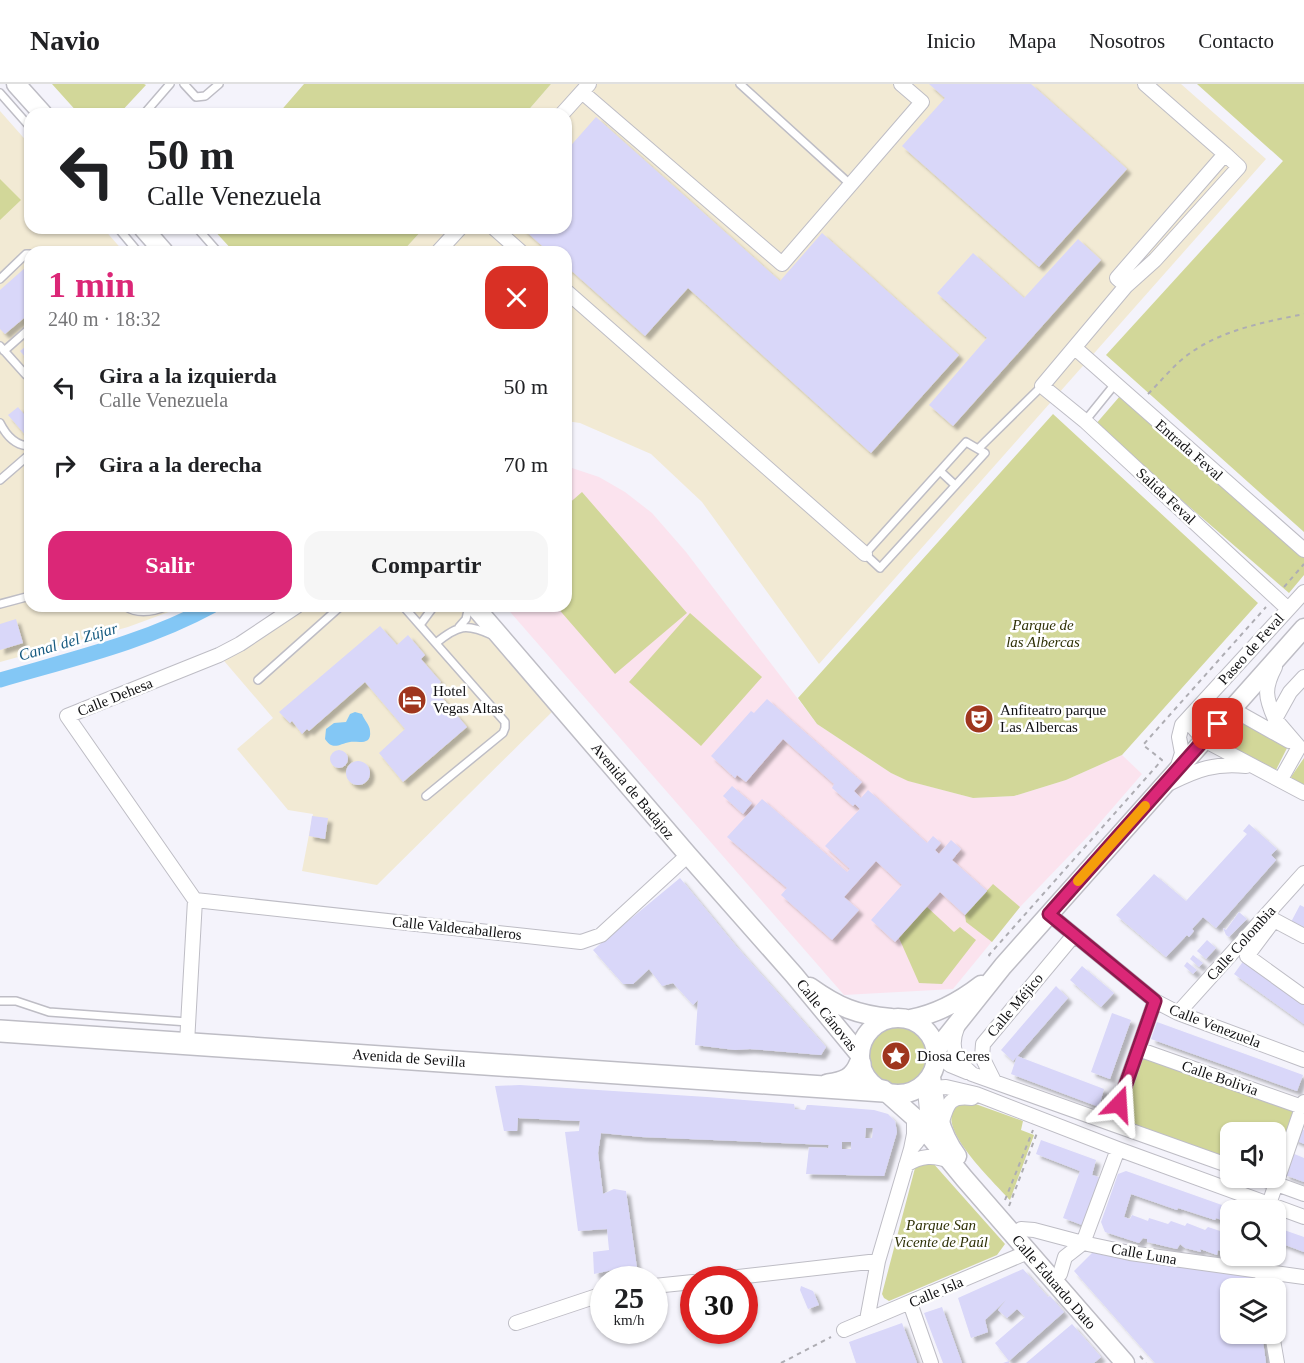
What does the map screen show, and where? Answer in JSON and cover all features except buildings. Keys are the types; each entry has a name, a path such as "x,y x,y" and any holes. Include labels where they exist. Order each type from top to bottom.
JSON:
{"main road":[{"path":"16,84 38,108"},
{"path":"148,234 159,246"},
{"name":"Avenida de Badajoz","path":"479,612 794,975"},
{"path":"937,1052 1000,970 1304,628"},
{"path":"910,1019 929,1032 937,1052 935,1068 926,1085 907,1094 885,1092 870,1082 860,1060 865,1037 872,1028 891,1018 910,1019 930,1016 952,1005 1000,970"},
{"name":"Calle Cánovas","path":"794,975 823,997 846,1009 863,1015 891,1018"},
{"name":"Calle Cánovas","path":"794,975 860,1060"},
{"name":"Avenida de Sevilla","path":"0,1031 885,1092"},
{"name":"Avenida de Sevilla","path":"817,1086 841,1084 856,1074 860,1060"},
{"name":"Calle Eduardo Dato","path":"926,1085 934,1100 926,1124"},
{"name":"Calle Eduardo Dato","path":"885,1092 949,1145 1008,1209 1021,1229 1134,1360"},
{"name":"Calle Eduardo Dato","path":"926,1124 950,1161 1028,1252 1134,1360"}],"street":[{"path":"568,108 586,88 782,264 922,102 901,84"},
{"path":"1042,386 1126,286 1155,260 1239,167 1145,84"},
{"path":"1126,286 1117,278 1225,154"},
{"path":"444,246 454,234"},
{"path":"501,234 514,246"},
{"path":"572,296 865,554"},
{"name":"Entrada Feval","path":"1075,348 1304,550"},
{"name":"Salida Feval","path":"1042,386 1085,421 1288,609"},
{"name":"Paseo de Feval","path":"1177,770 1182,753 1179,737 1182,725 1304,592"},
{"name":"Calle Dehesa","path":"195,900 68,716 219,655 288,612"},
{"path":"1283,652 1268,682 1267,701 1275,719 1301,748"},
{"path":"1275,719 1290,692 1304,677"},
{"path":"1232,709 1301,748"},
{"path":"1192,714 1191,724 1203,740 1304,793"},
{"path":"1281,779 1301,748"},
{"path":"1163,786 1207,766 1226,764 1253,766"},
{"name":"Calle Valdecaballeros","path":"195,900 580,942 601,934 688,855"},
{"name":"Calle Colombia","path":"1178,1013 1298,889 1304,873"},
{"path":"187,1043 195,900"},
{"name":"Calle Venezuela","path":"1049,914 1155,1001 1178,1013 1304,1060"},
{"path":"1304,936 1274,920 1247,956 1304,997"},
{"name":"Calle Méjico","path":"994,1081 982,1057 983,1044 1074,935"},
{"path":"1112,1123 1155,1001"},
{"path":"958,1024 953,1037 953,1048 961,1065 972,1074"},
{"name":"Calle Bolivia","path":"1138,1049 1303,1104 1286,1154"},
{"path":"937,1052 950,1065 972,1074 1220,1163"},
{"path":"926,1085 963,1090 1248,1200"},
{"path":"867,1320 878,1261 914,1134 956,1098 970,1097 996,1102"},
{"path":"1060,1274 1065,1257 1083,1243 1118,1149"},
{"path":"906,1165 928,1156 950,1161"},
{"path":"1286,1188 1304,1194"},
{"path":"1286,1213 1304,1217"},
{"name":"Calle Luna","path":"1021,1229 1034,1230 1130,1253 1304,1277"},
{"name":"Calle Isla","path":"844,1330 1028,1252"},
{"path":"758,1275 878,1261"},
{"path":"1259,1266 1262,1278"},
{"path":"516,1323 590,1298"},
{"path":"910,1303 931,1363"},
{"path":"1273,1344 1276,1363"}],"lane":[{"path":"149,108 170,84"},
{"path":"184,84 196,97 205,96 219,84"},
{"path":"740,84 851,185"},
{"path":"0,93 24,120"},
{"path":"122,234 133,246"},
{"path":"202,234 213,246"},
{"path":"1142,249 1155,260"},
{"path":"0,279 24,256"},
{"path":"24,332 2,349 24,373"},
{"path":"1085,421 1115,384"},
{"path":"978,449 1042,386"},
{"path":"0,423 6,434 24,446"},
{"path":"966,442 985,453 880,568 865,554 966,442"},
{"path":"0,480 24,459"},
{"path":"0,470 10,471"},
{"path":"940,471 955,485"},
{"path":"0,604 24,598"},
{"path":"258,680 334,612"},
{"path":"408,612 505,722 506,728 503,733 426,796"},
{"path":"420,626 430,612"},
{"path":"436,643 450,631 459,627 466,619 468,612"},
{"path":"459,627 480,630 504,640"},
{"path":"0,1001 16,1001 49,1012 188,1022"}],"path":[{"path":"1137,405 1181,361 1210,341 1248,326 1304,314"},
{"path":"1000,970 988,955 1162,760 1143,745 1304,564"},
{"path":"1008,1209 1005,1200 1033,1130 1030,1124 1038,1118"},
{"path":"1008,1209 1038,1118"},
{"path":"781,1363 844,1330"},
{"path":"1134,1360 1146,1363"}],"shaded area":[{"path":"551,84 1181,84 1266,159 819,664 702,502 651,454 580,423 572,422 572,246 408,246 418,234 572,234 572,108 530,108"},
{"path":"0,111 24,138 24,234 108,234 119,246 24,246 24,612 169,612 128,627 0,662"},
{"path":"572,468 599,477 625,492 652,513 686,552 817,724 891,773 909,781 973,798 1014,796 1066,780 1122,755 1142,774 1091,833 1020,907 953,989 844,995 510,612 572,612"},
{"path":"287,612 479,612 560,704 377,885 302,871 313,814 288,810 237,749 273,718 219,655"}],"green space":[{"path":"52,84 146,85 125,108 74,108"},
{"path":"304,84 551,84 530,108 283,108"},
{"path":"1197,84 1304,84 1304,532 1106,355 1283,161"},
{"path":"0,179 21,200 0,220"},
{"path":"218,234 418,234 408,246 228,246"},
{"path":"1120,396 1304,557 1304,575 1289,593 1095,425"},
{"name":"Parque de las Albercas","path":"1053,414 1258,603 1122,755 1066,780 1014,796 973,798 908,781 891,773 817,724 798,698"},
{"path":"582,492 687,613 615,674 561,612 572,612 572,501"},
{"path":"690,613 762,677 701,746 629,682"},
{"path":"1238,717 1288,746 1276,770 1272,770 1216,739 1233,718"},
{"path":"1304,758 1304,787 1292,781 1291,777"},
{"path":"993,884 1020,907 992,942 966,922 965,915"},
{"path":"927,907 954,932 960,927 976,940 942,984 919,983 899,938"},
{"path":"899,1018 914,1021 926,1029 934,1041 937,1056 934,1071 926,1083 914,1091 899,1094 884,1091 872,1083 864,1071 861,1056 864,1041 872,1029 884,1021"},
{"path":"1141,1054 1295,1108 1286,1135 1286,1122 1220,1122 1220,1155 1118,1118"},
{"path":"965,1102 1023,1121 1021,1130 1034,1135 1010,1200 972,1158 955,1132 951,1120 953,1111"},
{"name":"Parque San Vicente de Paúl","path":"932,1162 1005,1244 997,1255 889,1301 882,1294 915,1168 923,1163"}],"water":[{"path":"355,712 362,714 368,725 369,739 364,742 350,742 336,746 328,743 325,739 326,729 334,723 346,722 350,714"}],"waterway":[{"name":"Canal del Zújar","path":"0,680 135,640 200,612"}],"slow traffic":[{"path":"1078,881 1145,806"}],"place":[{"name":"Hotel Vegas Altas","path":"412,700"},
{"name":"Anfiteatro parque Las Albercas","path":"979,719"},
{"name":"Diosa Ceres","path":"896,1056"}],"route":[{"path":"1119,1104 1155,1001 1049,914 1218,724"}]}
